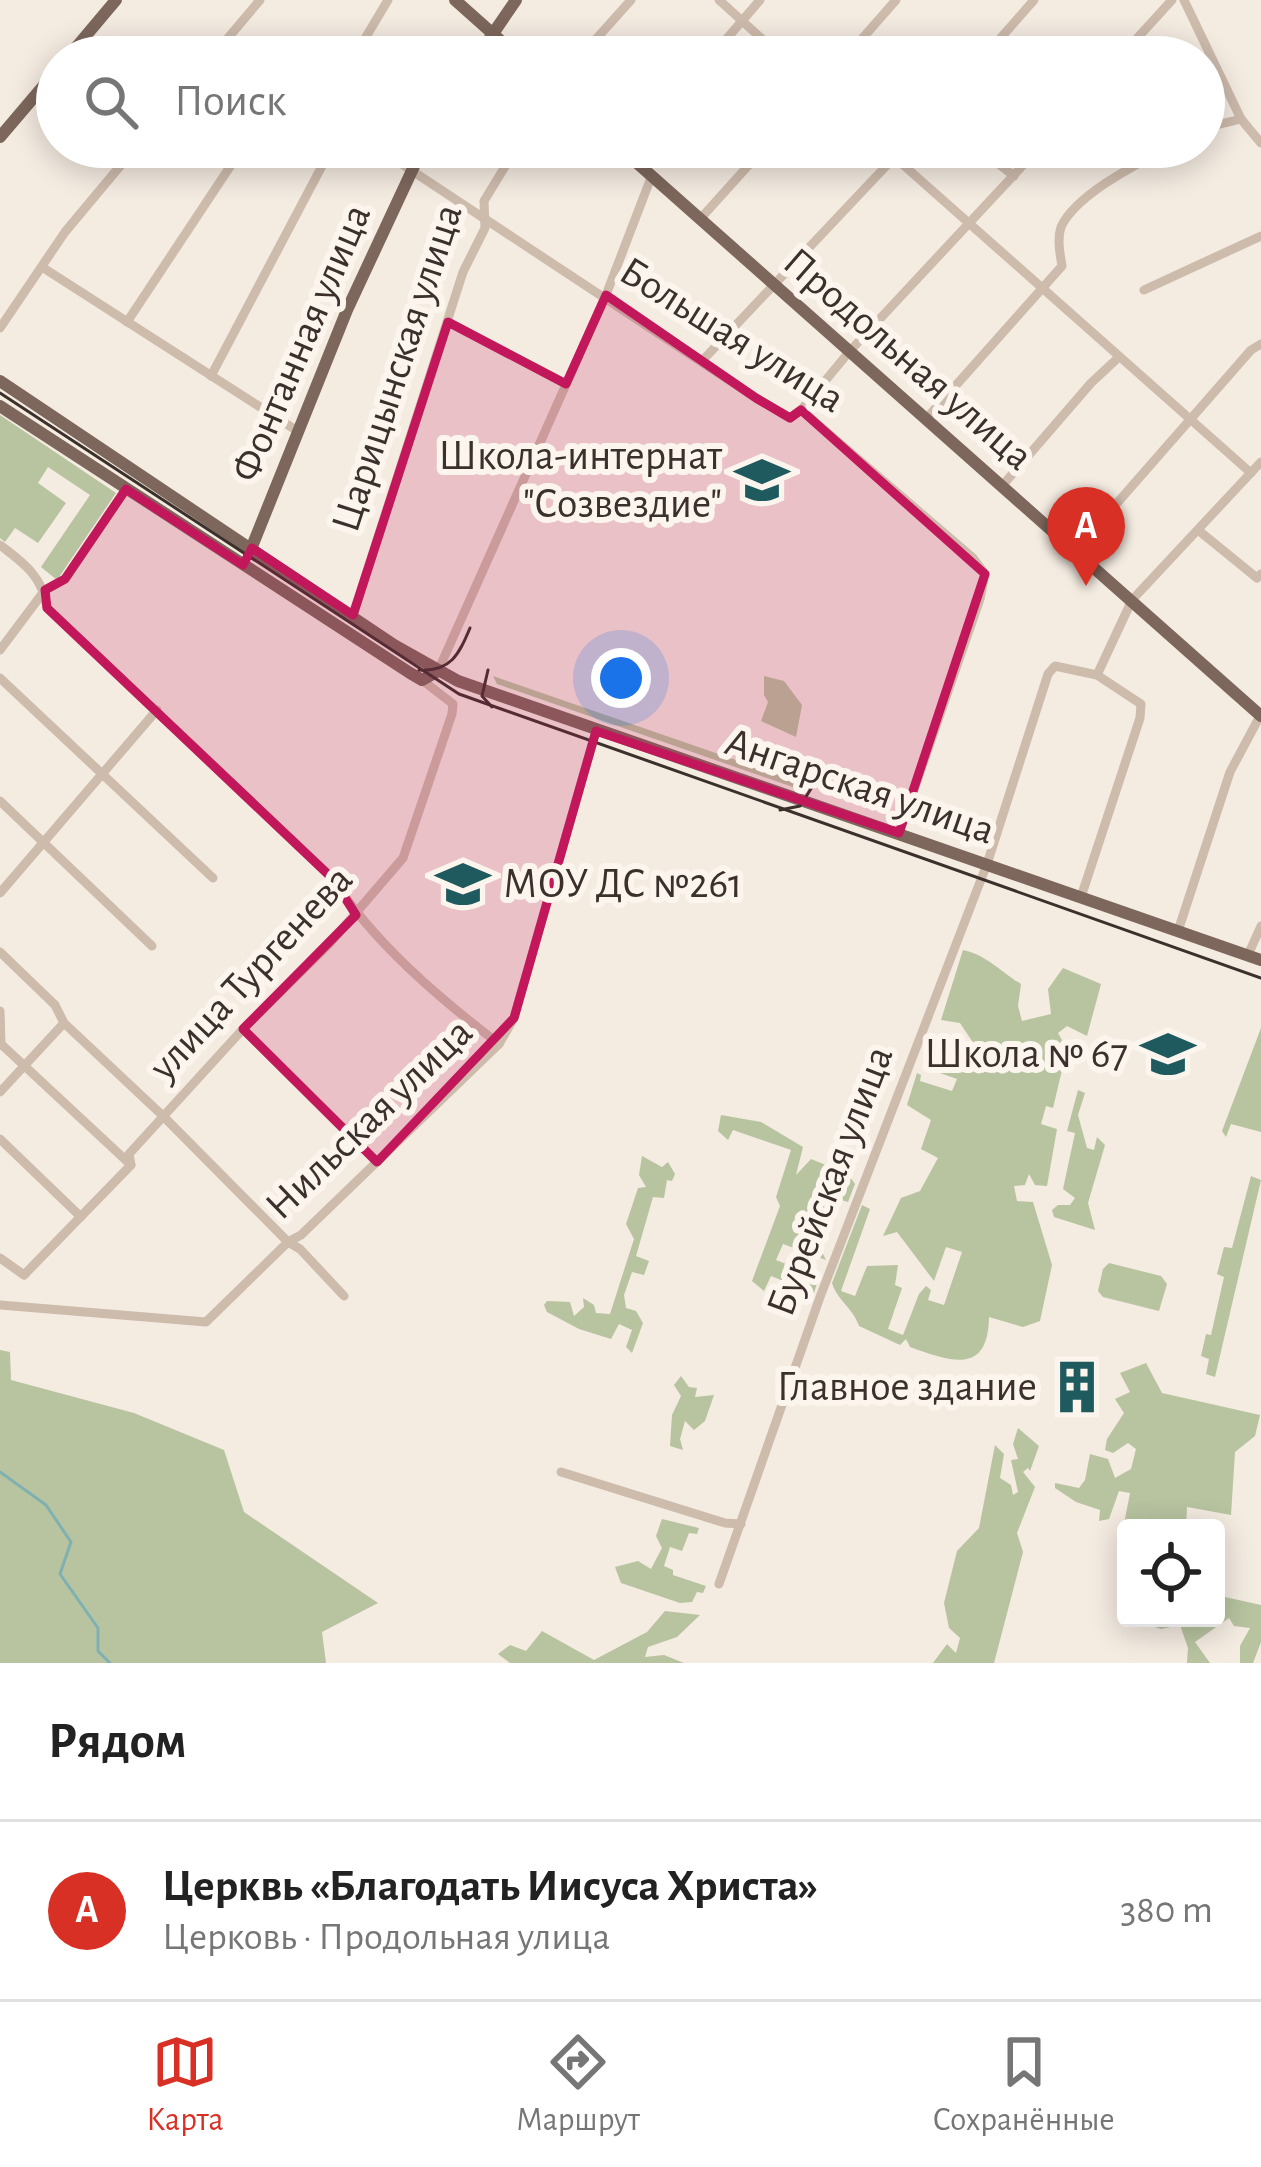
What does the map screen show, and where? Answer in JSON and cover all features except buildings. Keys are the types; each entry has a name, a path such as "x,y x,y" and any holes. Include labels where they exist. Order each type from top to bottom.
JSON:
{"main road":[{"path":"86,36 116,0"},
{"path":"455,0 495,36"},
{"path":"490,36 516,0"},
{"path":"0,137 5,122 36,91"},
{"name":"Продольная улица","path":"645,168 1261,715"},
{"name":"Фонтанная улица","path":"243,565 410,169"},
{"name":"Ангарская улица","path":"0,381 353,615 430,679"},
{"name":"Ангарская улица","path":"0,406 243,565 430,679 899,832 1255,957"}],"street":[{"path":"230,36 260,0"},
{"path":"367,36 388,0"},
{"path":"599,36 631,0"},
{"path":"719,0 759,36"},
{"path":"729,36 760,0"},
{"path":"864,36 896,0"},
{"path":"1139,36 1172,0"},
{"path":"1184,0 1201,36"},
{"path":"1002,36 1030,2"},
{"path":"1225,86 1241,119 1261,143"},
{"path":"1225,123 1241,119"},
{"path":"0,328 65,232 118,168"},
{"path":"128,322 229,168"},
{"path":"212,376 321,168"},
{"name":"Царицынская улица","path":"353,615 469,257 485,228 484,201 504,168"},
{"path":"701,218 746,168"},
{"path":"702,361 885,168"},
{"path":"907,168 1251,473"},
{"path":"1004,168 1014,176"},
{"path":"801,410 1021,168"},
{"path":"926,419 1062,266 1060,229 1070,215 1129,168"},
{"name":"Большая улица","path":"410,169 790,418 801,410 973,558 985,574 899,832"},
{"path":"430,679 606,295 652,175"},
{"path":"1144,290 1261,236"},
{"path":"42,267 299,432"},
{"path":"448,322 566,384"},
{"path":"1076,550 1189,418 1261,344"},
{"path":"1003,486 1119,357"},
{"path":"1081,897 1141,704 1096,675 1132,599 1261,462"},
{"path":"0,650 45,590 65,579 126,490"},
{"path":"1198,530 1257,578 1261,574"},
{"path":"0,545 29,566 45,590 47,608 334,879 356,915 499,1044"},
{"name":"Бурейская улица","path":"719,1584 820,1298 988,864 1048,674 1055,666 1066,666 1096,675"},
{"path":"0,678 213,878"},
{"name":"улица Тургенева","path":"0,1258 24,1275 130,1165 129,1154 162,1115 356,915 403,858 453,704 430,679"},
{"path":"0,893 157,710"},
{"path":"1178,931 1230,772 1261,715"},
{"name":"Нильская улица","path":"0,1305 206,1322 377,1162 499,1044 514,1018 596,731"},
{"path":"0,801 152,946"},
{"path":"1255,957 1261,926"},
{"path":"0,952 55,1005 64,1023 344,1297"},
{"path":"0,1011 2,1044 130,1165"},
{"path":"0,1092 64,1023"},
{"path":"243,1029 377,1162"},
{"path":"0,1139 81,1217"},
{"path":"561,1472 741,1524"}],"highlighted area":[{"path":"606,295 756,398 790,418 801,410 985,574 899,833 596,731 514,1018 377,1162 243,1029 356,915 333,879 47,608 45,590 65,579 126,489 243,565 252,548 353,615 448,322 566,384"}],"green space":[{"path":"0,415 116,493 57,580 41,567 90,495 48,467 38,483 66,503 38,543 15,528 5,542 0,538"},
{"path":"493,676 811,786 807,792 497,684"},
{"path":"764,676 784,681 802,705 796,737 761,721 768,702"},
{"path":"963,950 1021,984 1022,1021 1051,1014 1048,989 1063,968 1101,984 1087,1036 1067,1026 1058,1033 1067,1049 1053,1108 1046,1106 1041,1124 1057,1129 1047,1186 1035,1185 1029,1174 1025,1185 1014,1186 1017,1201 1033,1202 1052,1265 1040,1321 1023,1327 989,1317 982,1348 975,1356 953,1359 910,1347 906,1339 900,1345 859,1326 832,1283 862,1205 870,1209 841,1291 855,1296 867,1266 898,1265 895,1285 902,1288 888,1329 903,1335 926,1286 931,1290 928,1300 944,1305 962,1252 946,1247 934,1281 897,1232 883,1236 901,1198 920,1191 938,1158 921,1149 931,1120 907,1105 917,1073 920,1081 952,1091 957,1079 937,1072 928,1058 929,1048 950,1056 955,1046 970,1056 974,1044 960,1023 941,1020"},
{"path":"1261,1028 1261,1132 1231,1124 1226,1137 1222,1131"},
{"path":"1078,1090 1085,1093 1078,1115 1087,1148 1094,1150 1097,1137 1105,1145 1088,1203 1095,1230 1054,1217 1052,1210 1070,1205 1075,1198 1063,1189 1075,1133 1067,1131"},
{"path":"721,1115 761,1122 803,1147 796,1175 811,1159 848,1174 855,1184 848,1202 831,1197 815,1238 826,1260 783,1244 776,1260 819,1277 814,1293 771,1276 764,1291 752,1281 780,1206 776,1197 791,1150 733,1130 728,1140 718,1131"},
{"path":"642,1156 662,1167 668,1162 675,1174 672,1181 667,1180 664,1198 653,1197 636,1256 649,1261 644,1275 632,1272 624,1295 626,1308 636,1311 643,1323 632,1353 626,1347 632,1330 619,1324 611,1339 579,1329 547,1312 544,1305 547,1301 570,1302 574,1316 584,1307 583,1298 594,1305 596,1313 610,1314 634,1239 626,1224 638,1188 646,1187 639,1175"},
{"path":"1251,1176 1261,1180 1215,1377 1206,1374 1209,1359 1201,1356 1206,1334 1211,1335 1224,1277 1217,1274 1224,1247 1232,1248"},
{"path":"1109,1263 1161,1276 1167,1284 1159,1311 1103,1297 1098,1291"},
{"path":"0,1350 10,1352 11,1380 134,1413 224,1450 244,1512 378,1603 322,1632 326,1663 0,1663"},
{"path":"1146,1363 1162,1393 1260,1415 1255,1436 1235,1452 1231,1515 1187,1507 1186,1519 1125,1519 1130,1493 1119,1491 1109,1519 1099,1521 1100,1510 1055,1488 1055,1483 1079,1488 1090,1454 1108,1459 1115,1478 1131,1469 1136,1449 1128,1443 1113,1453 1105,1450 1124,1413 1115,1399 1130,1392 1120,1373"},
{"path":"681,1376 689,1387 697,1388 695,1397 714,1395 705,1421 694,1430 685,1421 680,1439 683,1450 670,1446 672,1415 681,1396 674,1385"},
{"path":"1018,1428 1039,1446 1030,1471 1023,1472 1035,1487 1017,1533 1023,1552 994,1663 933,1663 947,1644 956,1653 960,1638 949,1628 944,1603 957,1551 979,1528 995,1445 1004,1454 1000,1478 1011,1485 1013,1495 1018,1492 1011,1460 1018,1459 1013,1444"},
{"path":"662,1519 699,1528 697,1534 689,1533 682,1551 670,1547 664,1566 673,1575 706,1586 692,1602 680,1603 621,1583 615,1567 638,1561 651,1569 662,1548 656,1536"},
{"path":"1225,1597 1261,1605 1261,1642 1253,1663 1240,1663 1240,1646 1250,1628 1234,1626 1229,1618 1225,1621"},
{"path":"665,1611 700,1615 677,1637 648,1647 645,1657 664,1655 684,1663 510,1663 498,1654 510,1645 526,1651 542,1631 594,1660 647,1632"},
{"path":"1181,1627 1216,1627 1195,1642 1210,1663 1187,1663"}],"waterway":[{"path":"0,1472 46,1505 71,1542 60,1574 98,1628 98,1651 110,1663"}],"tram line":[{"path":"0,393 459,694 1261,978"},
{"path":"419,670 439,668 452,660 470,628"},
{"path":"488,670 482,696 492,707"},
{"path":"780,810 800,806 814,784"}],"place":[{"name":"Школа-интернат \"Созвездие\"","path":"762,480"},
{"name":"Церквь «Благодать Иисуса Христа»","path":"1086,586"},
{"name":"МОУ ДС №261","path":"463,884"},
{"name":"Школа № 67","path":"1168,1054"},
{"name":"Главное здание","path":"1077,1387"}]}
